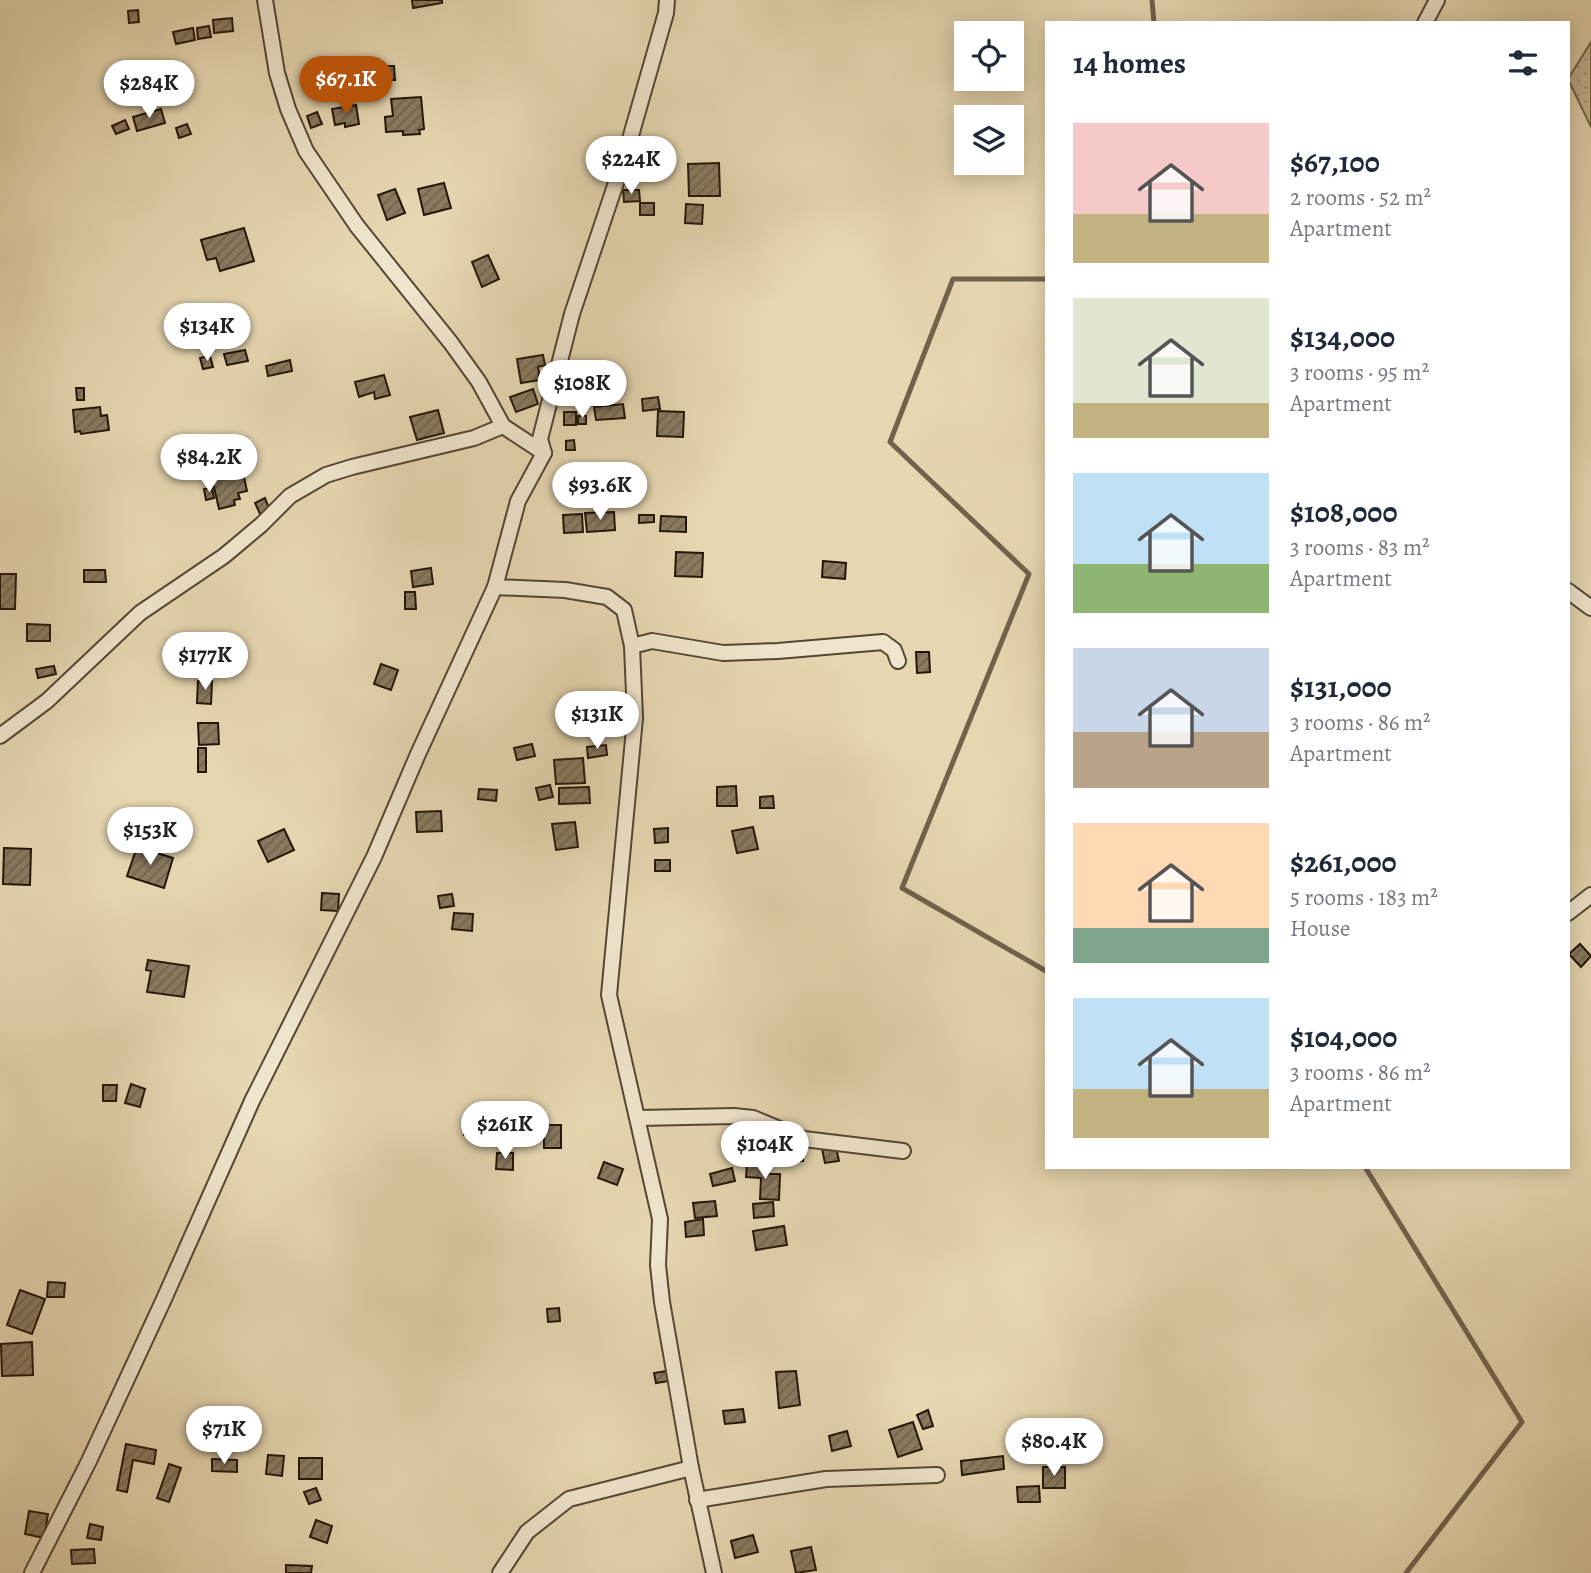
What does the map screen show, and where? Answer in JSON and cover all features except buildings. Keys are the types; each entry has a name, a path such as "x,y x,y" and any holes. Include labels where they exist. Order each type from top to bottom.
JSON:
{"street":[{"path":"265,0 277,74 288,110 306,151 356,226 452,343 479,382 503,426 544,453"},
{"path":"32,1573 89,1461 159,1312 252,1101 374,857 495,587 518,501 544,453 540,439 572,314 626,153 666,13 667,0"},
{"path":"1425,21 1437,0"},
{"path":"0,736 47,701 140,613 224,556 290,496 326,475 474,438 503,426"},
{"path":"495,587 565,590 607,597 624,610 632,646 635,718 609,995 660,1219 660,1290 697,1500 714,1573"},
{"path":"1570,592 1591,608"},
{"path":"632,646 652,641 723,653 778,651 871,641 883,642 894,650 898,661"},
{"path":"1570,912 1591,895"},
{"path":"638,1118 744,1117 764,1122 804,1139 904,1151"},
{"path":"500,1573 527,1532 569,1499 691,1468"},
{"path":"697,1500 826,1479 937,1475"}],"shaded area":[{"path":"1591,42 1591,127 1570,83 1570,76"}],"waterway":[{"path":"1152,0 1154,21"},
{"path":"1045,279 953,279 890,442 1029,574 902,888 1045,970"},
{"path":"1366,1169 1522,1422 1406,1573"}]}
